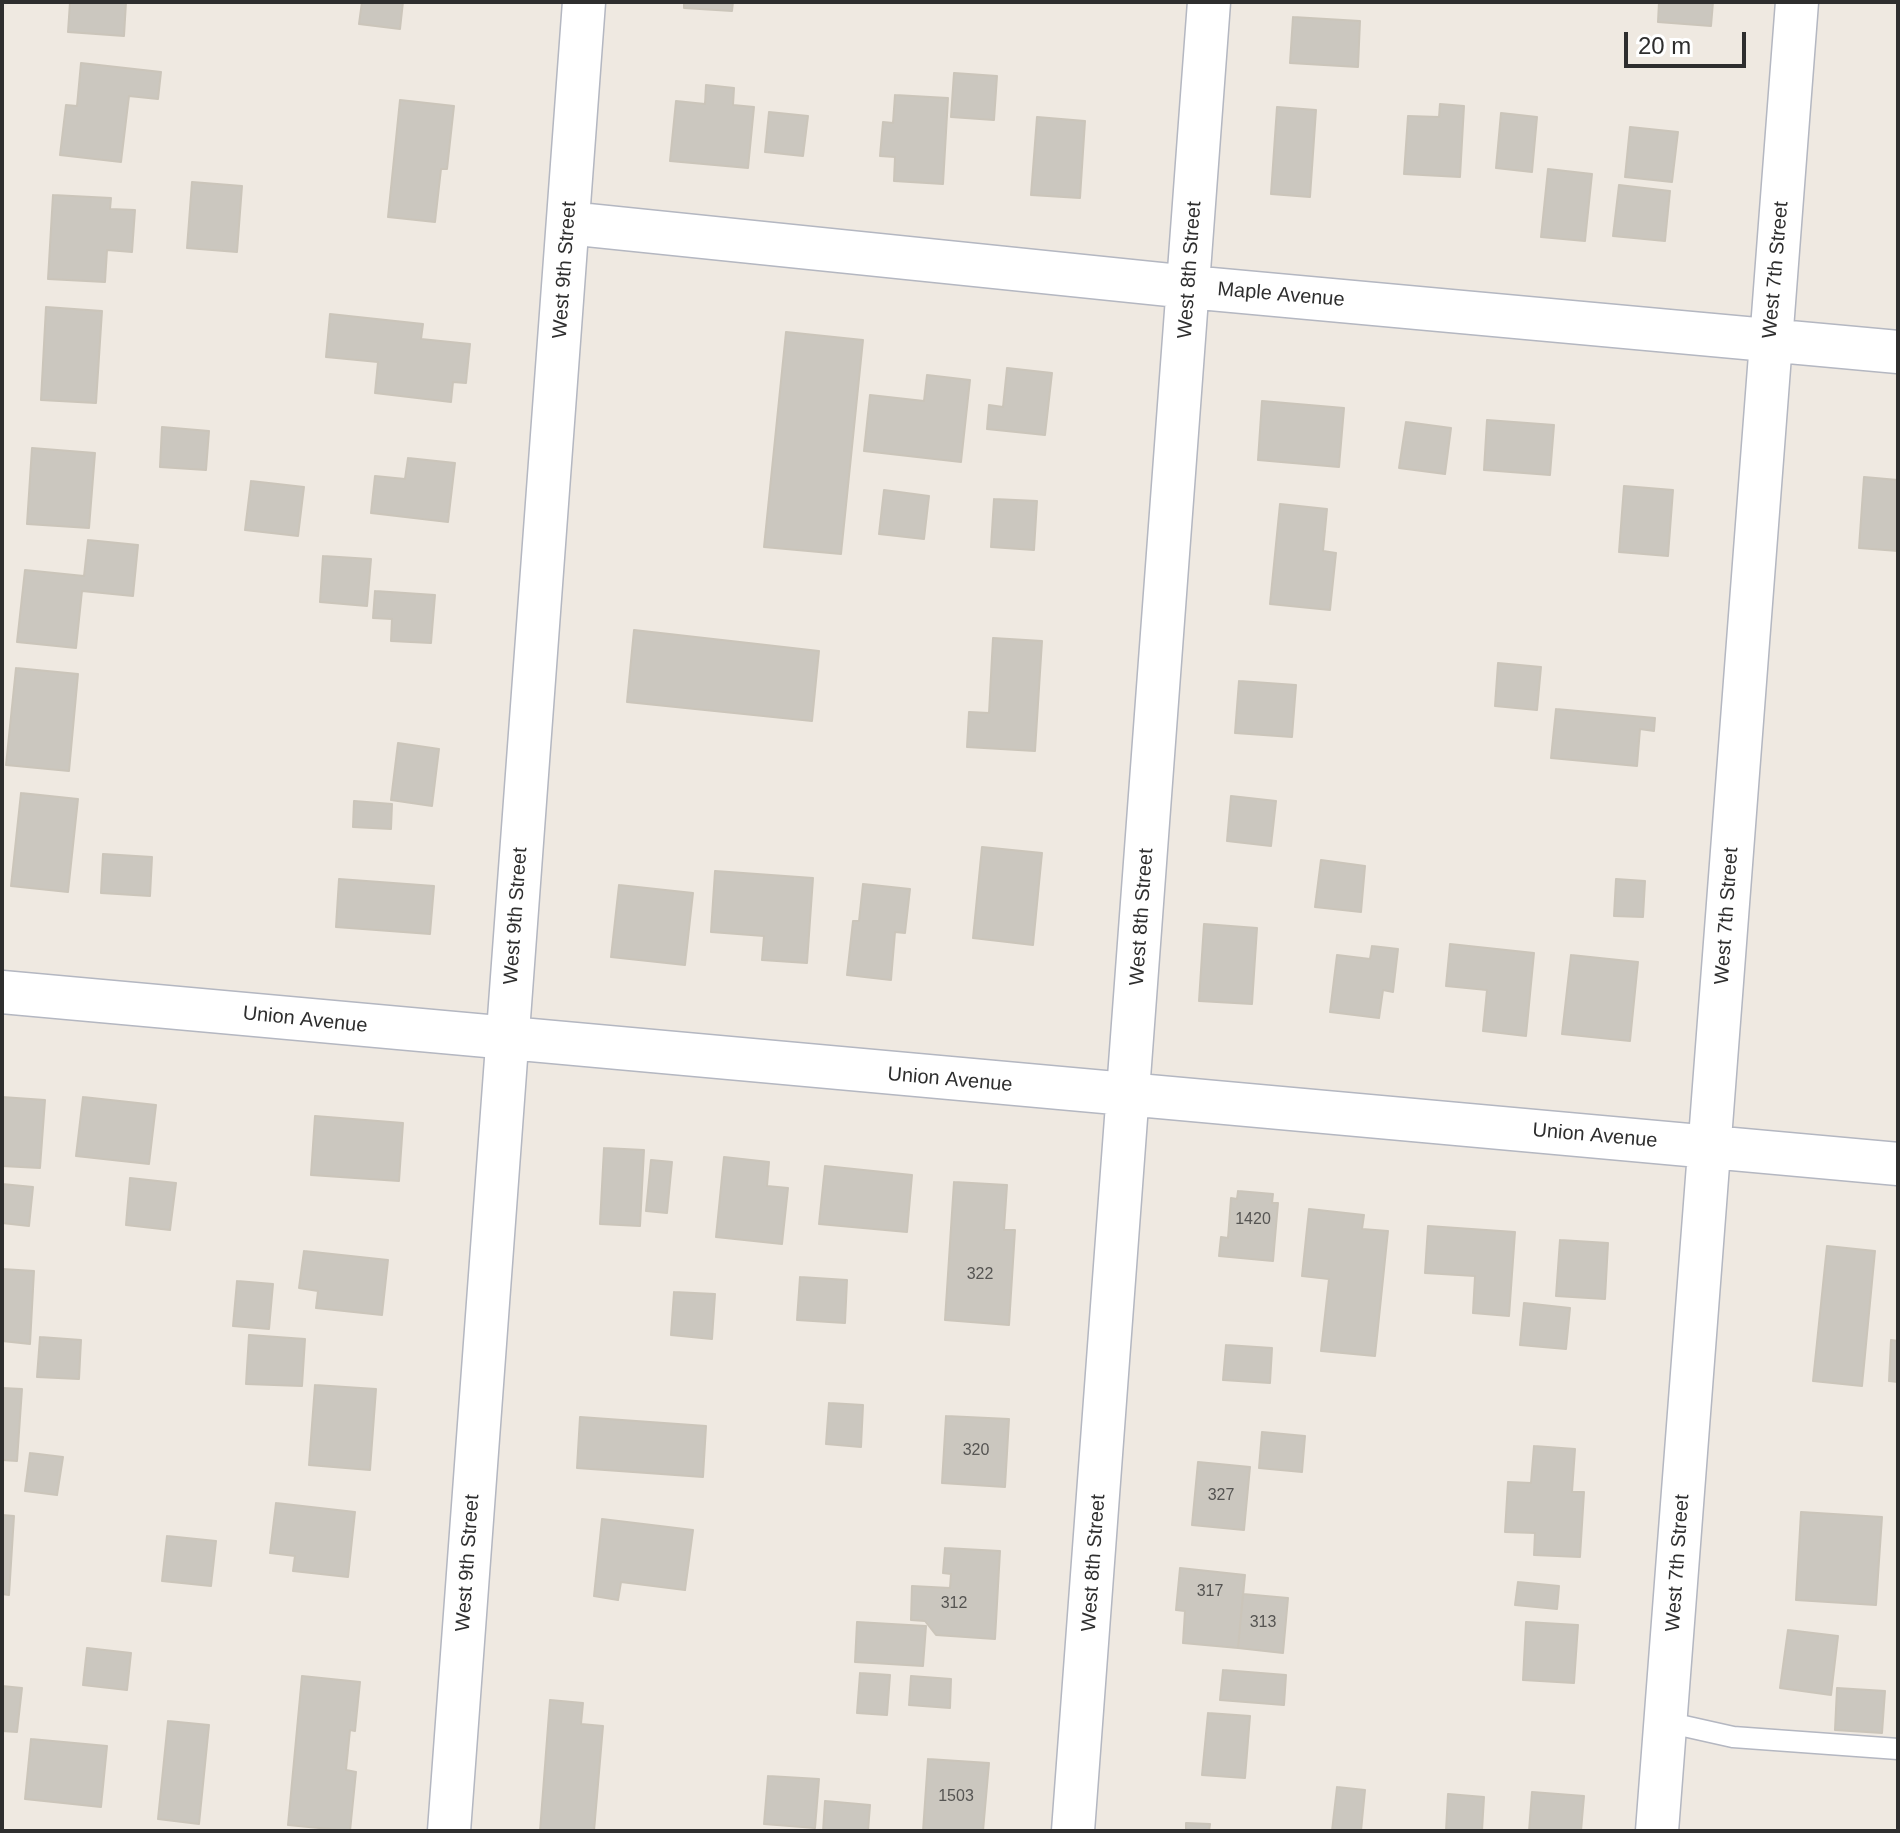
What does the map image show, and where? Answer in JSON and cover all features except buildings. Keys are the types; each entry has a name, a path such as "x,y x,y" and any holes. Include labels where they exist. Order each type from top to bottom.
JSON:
{"street":[{"name":"West 9th Street","path":"449,1831 584,2"},
{"name":"West 8th Street","path":"1073,1831 1209,2"},
{"name":"West 7th Street","path":"1657,1831 1797,2"},
{"name":"Maple Avenue","path":"568,223 1189,287 1898,352"},
{"name":"Union Avenue","path":"2,992 1898,1164"}],"lane":[{"path":"1666,1722 1733,1737 1898,1749"}]}
